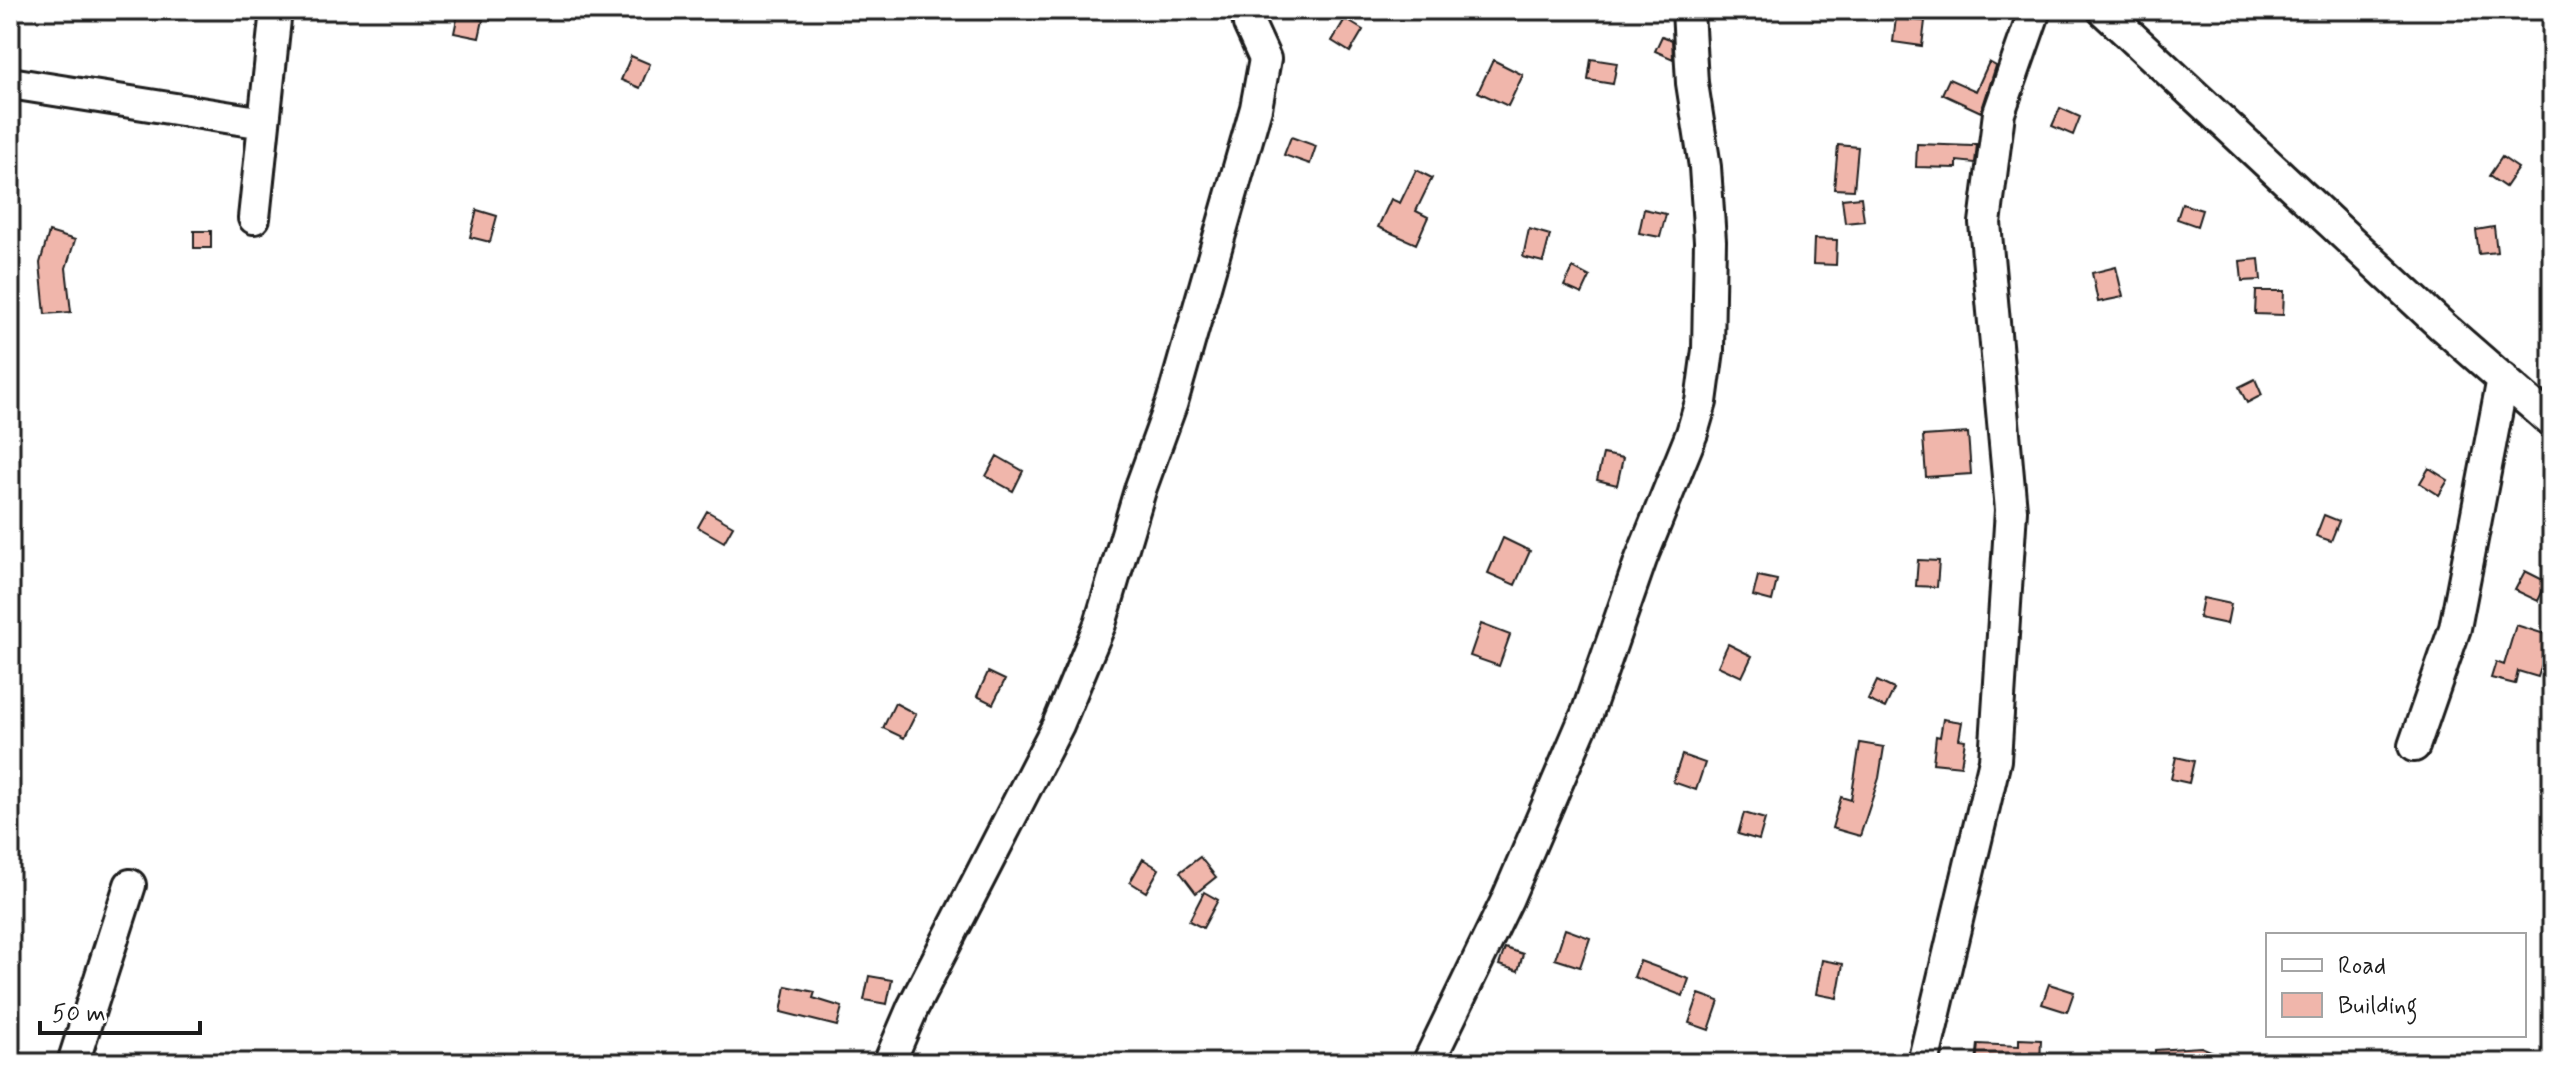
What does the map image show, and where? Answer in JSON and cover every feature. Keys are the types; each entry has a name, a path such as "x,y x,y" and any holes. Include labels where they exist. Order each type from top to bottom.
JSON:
{"street":[{"path":"254,218 276,10"},
{"path":"889,1063 913,1007 1058,725 1100,624 1141,487 1176,389 1256,108 1265,59 1249,24 1247,10"},
{"path":"1428,1063 1507,900 1588,711 1641,559 1692,433 1701,402 1708,350 1710,241 1705,167 1692,83 1688,10"},
{"path":"1923,1063 1995,760 2011,510 1985,223 1999,113 2035,10"},
{"path":"2103,10 2552,422"},
{"path":"10,83 264,123"},
{"path":"2414,746 2455,628 2503,378"},
{"path":"73,1063 130,885"}],"building":[{"path":"458,14 483,20 479,38 454,33"},
{"path":"1896,18 1925,21 1922,46 1893,42"},
{"path":"1345,19 1363,30 1350,52 1332,41"},
{"path":"1662,36 1672,40 1673,59 1655,51"},
{"path":"631,56 650,64 640,88 621,80"},
{"path":"1591,59 1617,63 1613,84 1588,80"},
{"path":"1493,60 1523,75 1508,106 1478,92"},
{"path":"1989,62 1996,66 1981,112 1942,94 1949,79 1976,91"},
{"path":"2060,108 2080,117 2073,135 2052,126"},
{"path":"1291,137 1316,146 1310,164 1284,155"},
{"path":"1917,144 1977,144 1975,163 1957,161 1957,168 1916,167"},
{"path":"1838,145 1858,147 1854,190 1834,189"},
{"path":"2502,157 2518,168 2505,187 2489,176"},
{"path":"1416,170 1432,178 1416,211 1428,217 1416,244 1378,227 1391,199 1400,203"},
{"path":"1861,197 1864,221 1845,223 1842,199"},
{"path":"2182,204 2202,210 2197,226 2177,219"},
{"path":"1644,209 1666,214 1660,237 1639,233"},
{"path":"477,210 497,216 490,242 470,237"},
{"path":"2494,227 2497,252 2479,254 2476,230"},
{"path":"1529,229 1550,235 1543,262 1523,257"},
{"path":"194,231 211,231 211,248 194,248"},
{"path":"49,232 75,240 66,268 71,312 45,314 40,263"},
{"path":"1814,239 1837,240 1836,265 1813,264"},
{"path":"2259,259 2261,280 2242,281 2240,261"},
{"path":"2116,267 2123,297 2098,302 2092,273"},
{"path":"1573,268 1590,277 1582,294 1564,286"},
{"path":"2256,291 2284,291 2283,315 2255,314"},
{"path":"2255,379 2262,395 2247,403 2239,387"},
{"path":"1968,433 1971,474 1926,477 1923,436"},
{"path":"1603,454 1623,458 1617,485 1597,480"},
{"path":"997,456 1023,471 1013,491 986,476"},
{"path":"2429,468 2448,480 2439,495 2420,483"},
{"path":"707,511 733,526 724,542 698,527"},
{"path":"2324,515 2339,521 2331,541 2316,536"},
{"path":"1503,538 1530,551 1515,585 1488,573"},
{"path":"1918,560 1939,561 1937,587 1916,586"},
{"path":"2525,571 2547,582 2538,601 2515,590"},
{"path":"1758,576 1777,580 1772,601 1753,596"},
{"path":"2203,598 2231,604 2227,624 2199,618"},
{"path":"1481,624 1510,635 1499,666 1470,656"},
{"path":"2516,625 2551,636 2538,677 2518,671 2515,684 2491,678 2496,662 2504,665"},
{"path":"1728,644 1752,656 1742,677 1718,666"},
{"path":"988,672 1005,680 993,704 977,696"},
{"path":"1877,681 1894,689 1885,708 1868,700"},
{"path":"895,703 916,714 904,738 883,728"},
{"path":"1943,719 1962,722 1959,739 1965,740 1961,766 1933,763 1936,736 1940,737"},
{"path":"1860,743 1884,747 1879,778 1860,836 1832,828 1841,797 1851,800"},
{"path":"1682,755 1705,763 1696,790 1673,782"},
{"path":"2176,757 2194,761 2189,783 2171,779"},
{"path":"1744,813 1765,819 1759,840 1738,834"},
{"path":"1200,857 1216,877 1196,893 1180,872"},
{"path":"1143,859 1159,869 1146,892 1130,882"},
{"path":"1204,892 1218,900 1203,928 1189,921"},
{"path":"1565,929 1590,938 1580,967 1555,959"},
{"path":"1505,948 1523,954 1518,971 1499,965"},
{"path":"1822,960 1843,964 1837,998 1816,994"},
{"path":"1640,961 1689,979 1683,996 1634,977"},
{"path":"869,976 892,980 887,1004 864,1000"},
{"path":"2049,984 2074,992 2067,1012 2042,1004"},
{"path":"786,986 815,992 813,998 842,1007 837,1026 781,1012"},
{"path":"1699,994 1719,1001 1709,1030 1689,1023"},
{"path":"2019,1039 2041,1040 2040,1063 1976,1063 1978,1044 2019,1046"},
{"path":"2201,1047 2240,1063 2155,1063 2155,1050"}]}
